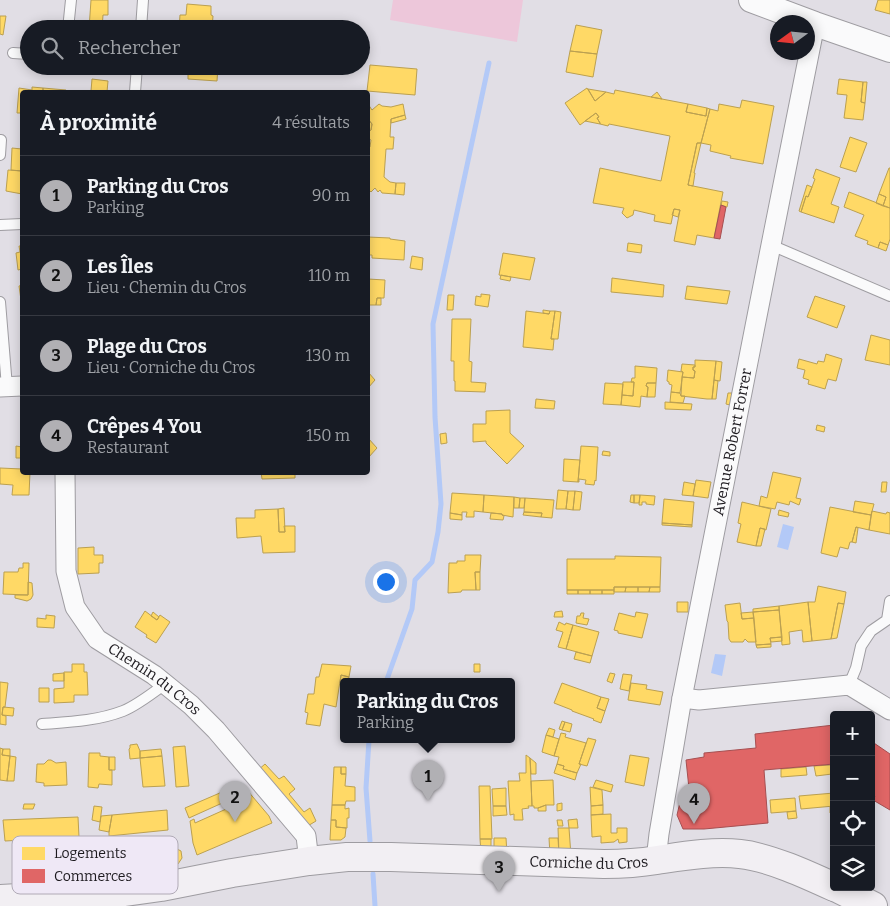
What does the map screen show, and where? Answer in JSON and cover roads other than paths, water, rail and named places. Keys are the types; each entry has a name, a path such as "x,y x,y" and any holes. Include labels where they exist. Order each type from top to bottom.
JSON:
{"main road":[{"name":"Corniche du Cros","path":"178,884 232,872 348,857 604,864 632,863 720,853 742,854 764,859 830,885"},
{"name":"Corniche du Cros","path":"842,891 873,906"},
{"name":"Corniche du Cros","path":"0,900 94,894"}],"street":[{"path":"751,0 791,15"},
{"path":"815,24 890,50"},
{"name":"Avenue Robert Forrer","path":"656,860 682,698 808,60"},
{"name":"Chemin du Cros","path":"65,475 66,571 75,607 97,639 154,675 191,705 216,730 306,836 309,861"},
{"path":"682,698 699,700 849,685 890,710"}],"lane":[{"path":"69,20 71,0"},
{"path":"142,20 143,0"},
{"path":"13,53 20,53"},
{"path":"135,90 137,75"},
{"path":"0,154 1,140"},
{"path":"0,225 20,224"},
{"path":"770,244 890,296"},
{"path":"0,302 10,387"},
{"path":"849,685 856,668 861,646 871,631 887,620 890,601"},
{"path":"42,724 90,720 123,711 154,693 164,684"}],"water":[{"path":"783,524 794,527 788,550 777,547"},
{"path":"715,654 726,655 722,676 711,673"}],"waterway":[{"path":"387,678 412,609 415,580 432,562 438,532 441,504 435,417 433,324 489,63"},
{"path":"369,743 366,788 370,841"},
{"path":"373,874 375,906"}],"place":[{"name":"Parking du Cros","path":"428,801"},
{"name":"Les Îles","path":"235,822"},
{"name":"Crêpes 4 You","path":"694,824"},
{"name":"Plage du Cros","path":"499,892"}]}
